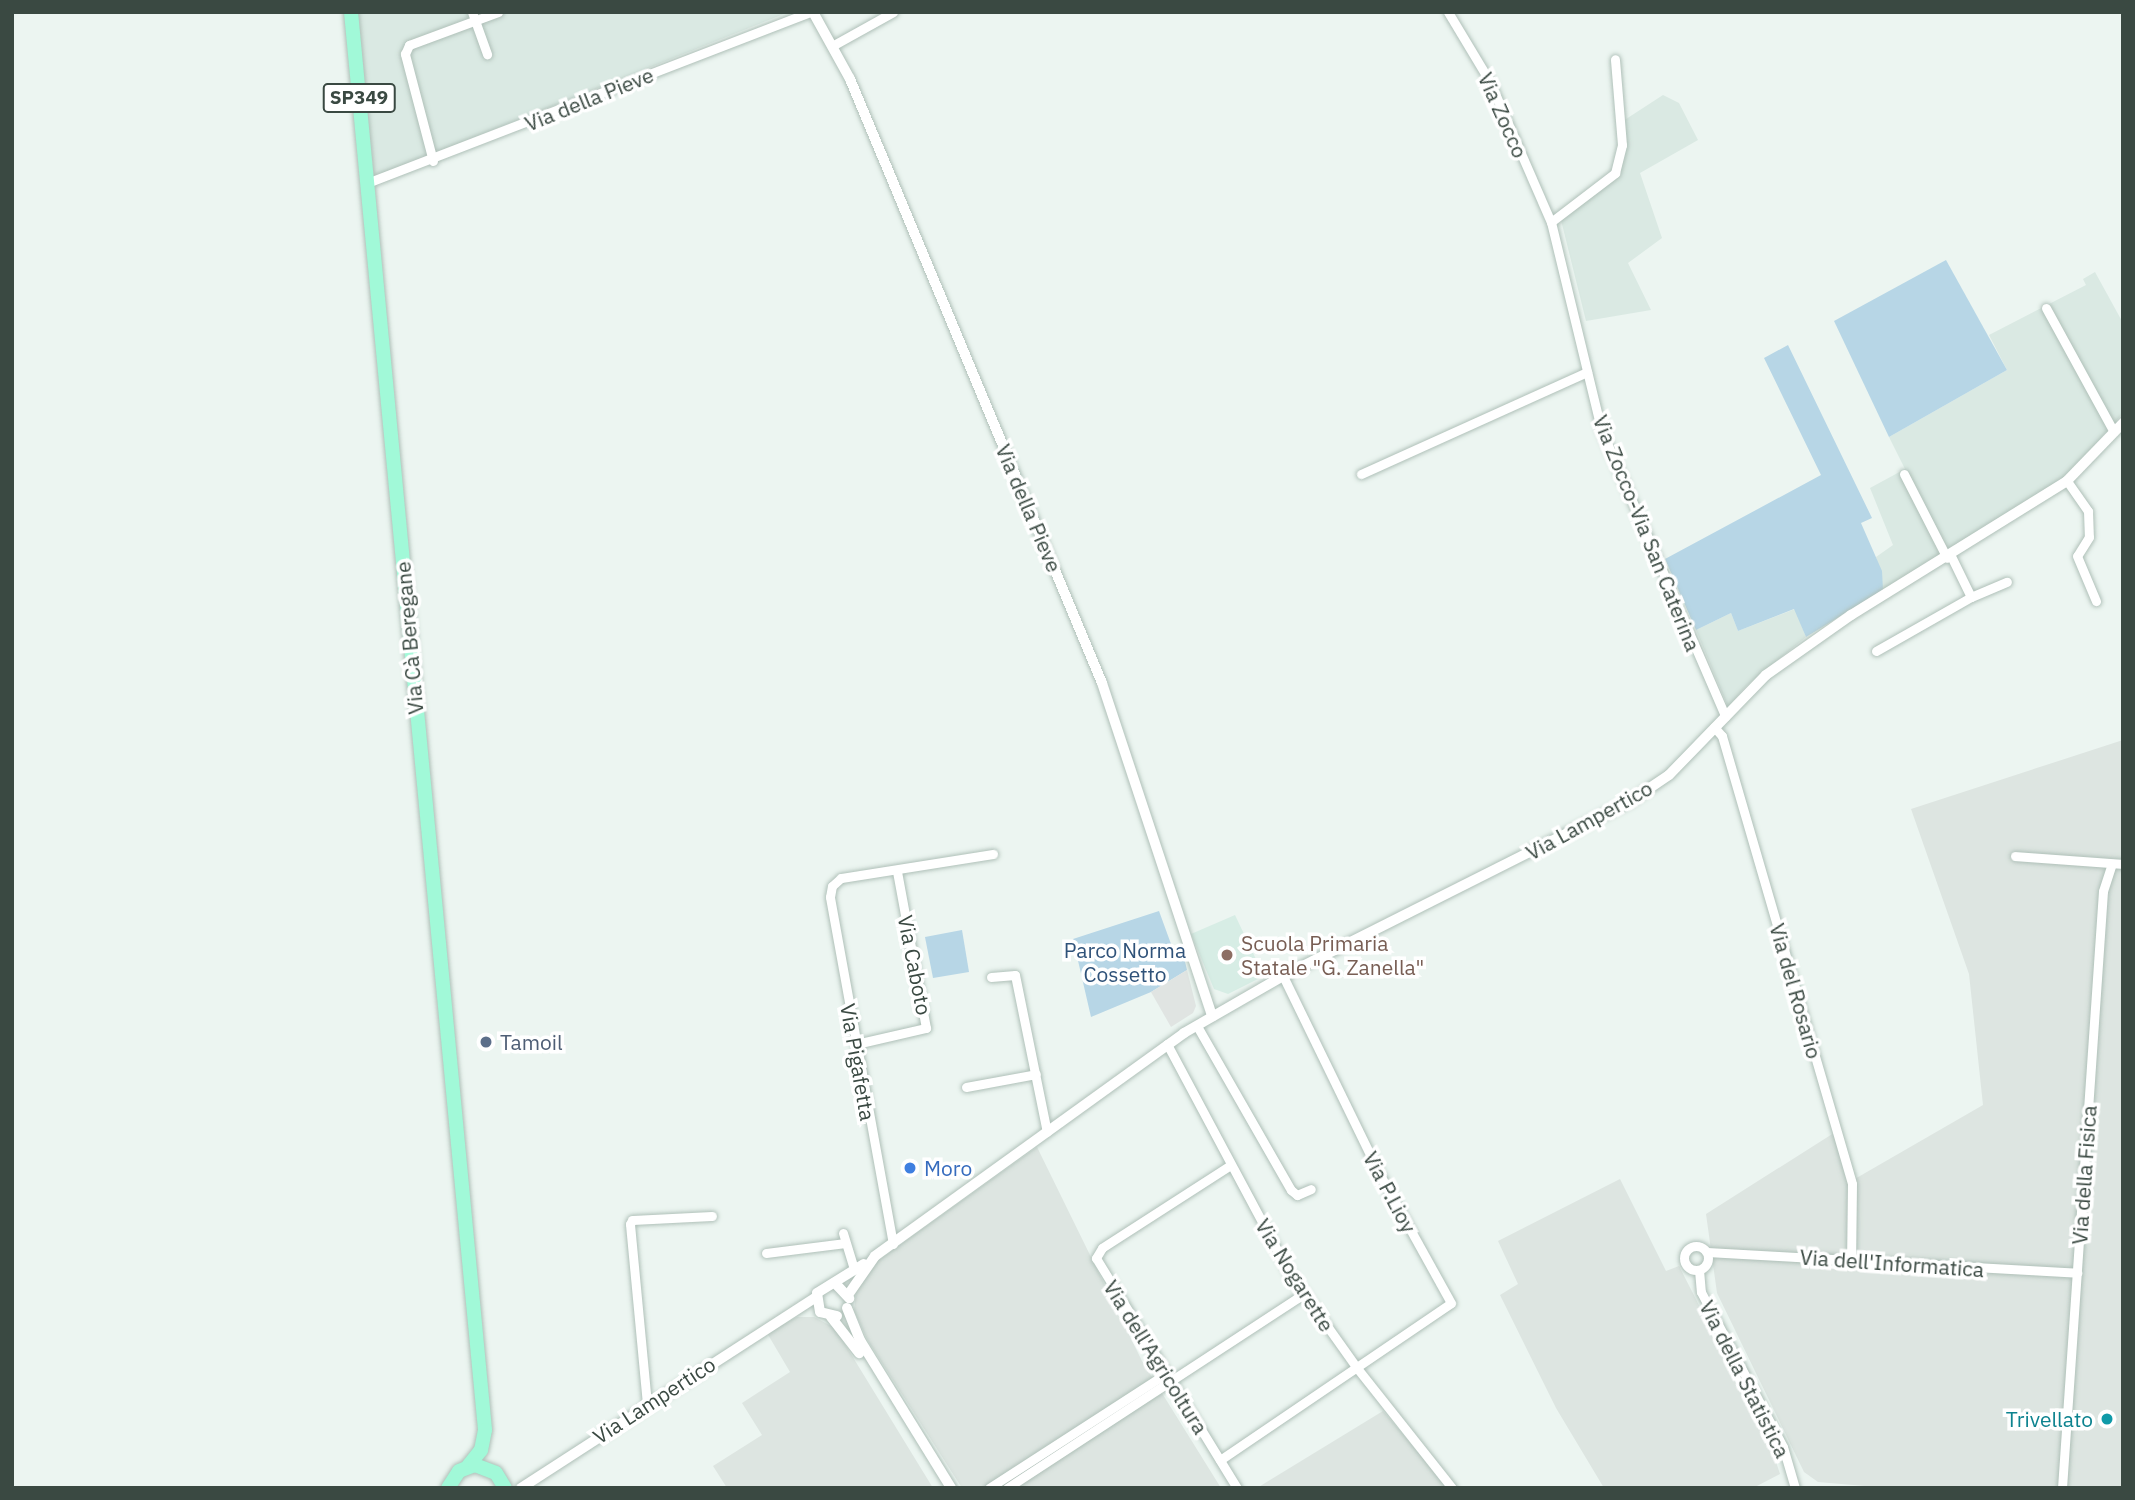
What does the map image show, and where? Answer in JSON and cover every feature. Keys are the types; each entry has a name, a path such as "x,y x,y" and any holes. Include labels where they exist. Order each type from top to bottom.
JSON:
{"main road":[{"name":"SP349","path":"351,12 368,183"},
{"name":"Via Cà Beregane","path":"368,183 485,1430 501,1480"},
{"path":"448,1488 453,1477 467,1467 481,1450 485,1430"},
{"path":"467,1467 482,1466 501,1480"}],"street":[{"path":"433,161 405,54 409,45 473,16 498,12"},
{"name":"Via della Pieve","path":"368,183 433,161 812,12 832,46 1102,684 1212,1016"},
{"path":"832,46 893,12"},
{"name":"Via Zocco","path":"1448,12 1490,82 1551,222"},
{"path":"473,16 487,54"},
{"path":"1551,222 1615,173 1622,145 1615,60"},
{"name":"Via Zocco-Via San Caterina","path":"1551,222 1601,429 1725,716"},
{"path":"2046,308 2114,432"},
{"path":"1361,474 1587,372"},
{"name":"Via Lampertico","path":"501,1480 523,1487 783,1315 816,1297 824,1285 835,1283 867,1263 1167,1044 1212,1016 1283,976 1629,802 1669,775 1766,675 1807,645 2067,481 2123,424"},
{"path":"1904,474 1971,597"},
{"path":"2067,481 2088,511 2089,537 2077,556 2096,601"},
{"path":"1876,651 1971,597 2007,582"},
{"name":"Via del Rosario","path":"1714,727 1723,736 1852,1184 1851,1261"},
{"path":"897,872 993,854"},
{"path":"2015,856 2123,864"},
{"name":"Via della Fisica","path":"2062,1488 2103,891 2112,864"},
{"name":"Via Pigafetta","path":"893,1244 830,897 836,881 897,872"},
{"name":"Via Caboto","path":"856,1044 926,1028 897,872"},
{"path":"991,977 1015,975 1047,1132"},
{"name":"Via P.Lioy","path":"1283,976 1380,1175 1451,1303 1357,1368"},
{"path":"1197,1026 1291,1189 1297,1195 1311,1189"},
{"name":"Via Nogarette","path":"1167,1044 1229,1166 1304,1294 1357,1368 1452,1488"},
{"path":"966,1087 1036,1074"},
{"name":"Via dell'Agricoltura","path":"1229,1166 1101,1248 1096,1258 1237,1488"},
{"path":"647,1404 630,1224 632,1220 712,1216"},
{"path":"766,1253 844,1238 854,1269"},
{"name":"Via della Statistica","path":"1694,1246 1707,1252 1707,1264 1699,1270 1686,1264 1686,1253 1694,1246"},
{"name":"Via dell'Informatica","path":"1707,1252 2077,1273"},
{"name":"Via Lampertico","path":"847,1308 848,1295 867,1263"},
{"name":"Via della Statistica","path":"1699,1270 1701,1292 1783,1447 1795,1488"},
{"path":"835,1283 848,1295"},
{"path":"989,1488 1304,1294"},
{"path":"816,1297 820,1312"},
{"path":"942,1488 855,1346 831,1317 847,1308 861,1342 951,1488"},
{"name":"Via Lampertico","path":"783,1315 820,1312 831,1317"},
{"path":"1220,1460 1357,1368"},
{"path":"1007,1488 1167,1377"}],"shaded area":[{"path":"357,12 789,12 374,177"},
{"path":"1663,95 1679,103 1698,140 1640,173 1662,238 1628,263 1651,310 1586,321 1561,220 1621,175 1623,121"},
{"path":"2095,272 2123,323 2123,413 2068,476 1883,590 1876,557 1893,545 1870,488 1905,469 1889,437 2007,370 1989,335 2086,285 2083,279"},
{"path":"1795,609 1806,637 1746,686 1728,707 1696,630 1731,613 1738,631"},
{"path":"2123,740 2123,1488 1888,1488 1818,1482 1804,1472 1717,1293 1706,1214 1837,1131 1853,1180 1983,1105 1969,974 1911,809"},
{"name":"Scuola Primaria Statale \"G. Zanella\"","path":"1235,915 1264,976 1228,994 1214,989 1191,934"},
{"path":"1187,970 1196,1006 1193,1013 1171,1027 1151,992"},
{"path":"1037,1147 1142,1361 1221,1488 962,1488 868,1341 854,1311 857,1283 872,1265"},
{"path":"1620,1179 1666,1271 1679,1266 1770,1444 1780,1474 1753,1488 1604,1488 1556,1408 1500,1295 1518,1284 1498,1241"},
{"path":"797,1317 814,1317 835,1328 933,1488 727,1488 713,1466 762,1435 742,1403 790,1372 767,1333"},
{"path":"1383,1411 1449,1488 1257,1488"}],"green space":[{"path":"1946,260 2007,370 1889,437 1834,321"},
{"path":"1788,345 1872,518 1861,523 1882,571 1883,590 1806,637 1794,609 1738,631 1731,613 1696,630 1665,559 1821,475 1764,358"},
{"name":"Parco Norma Cossetto","path":"1159,911 1175,955 1183,953 1187,970 1151,992 1091,1017 1073,939"},
{"path":"962,930 969,972 933,978 925,937"}],"place":[{"name":"Scuola Primaria Statale \"G. Zanella\"","path":"1227,955"},
{"name":"Tamoil","path":"486,1042"},
{"name":"Moro","path":"910,1168"},
{"name":"Trivellato","path":"2107,1419"}]}
